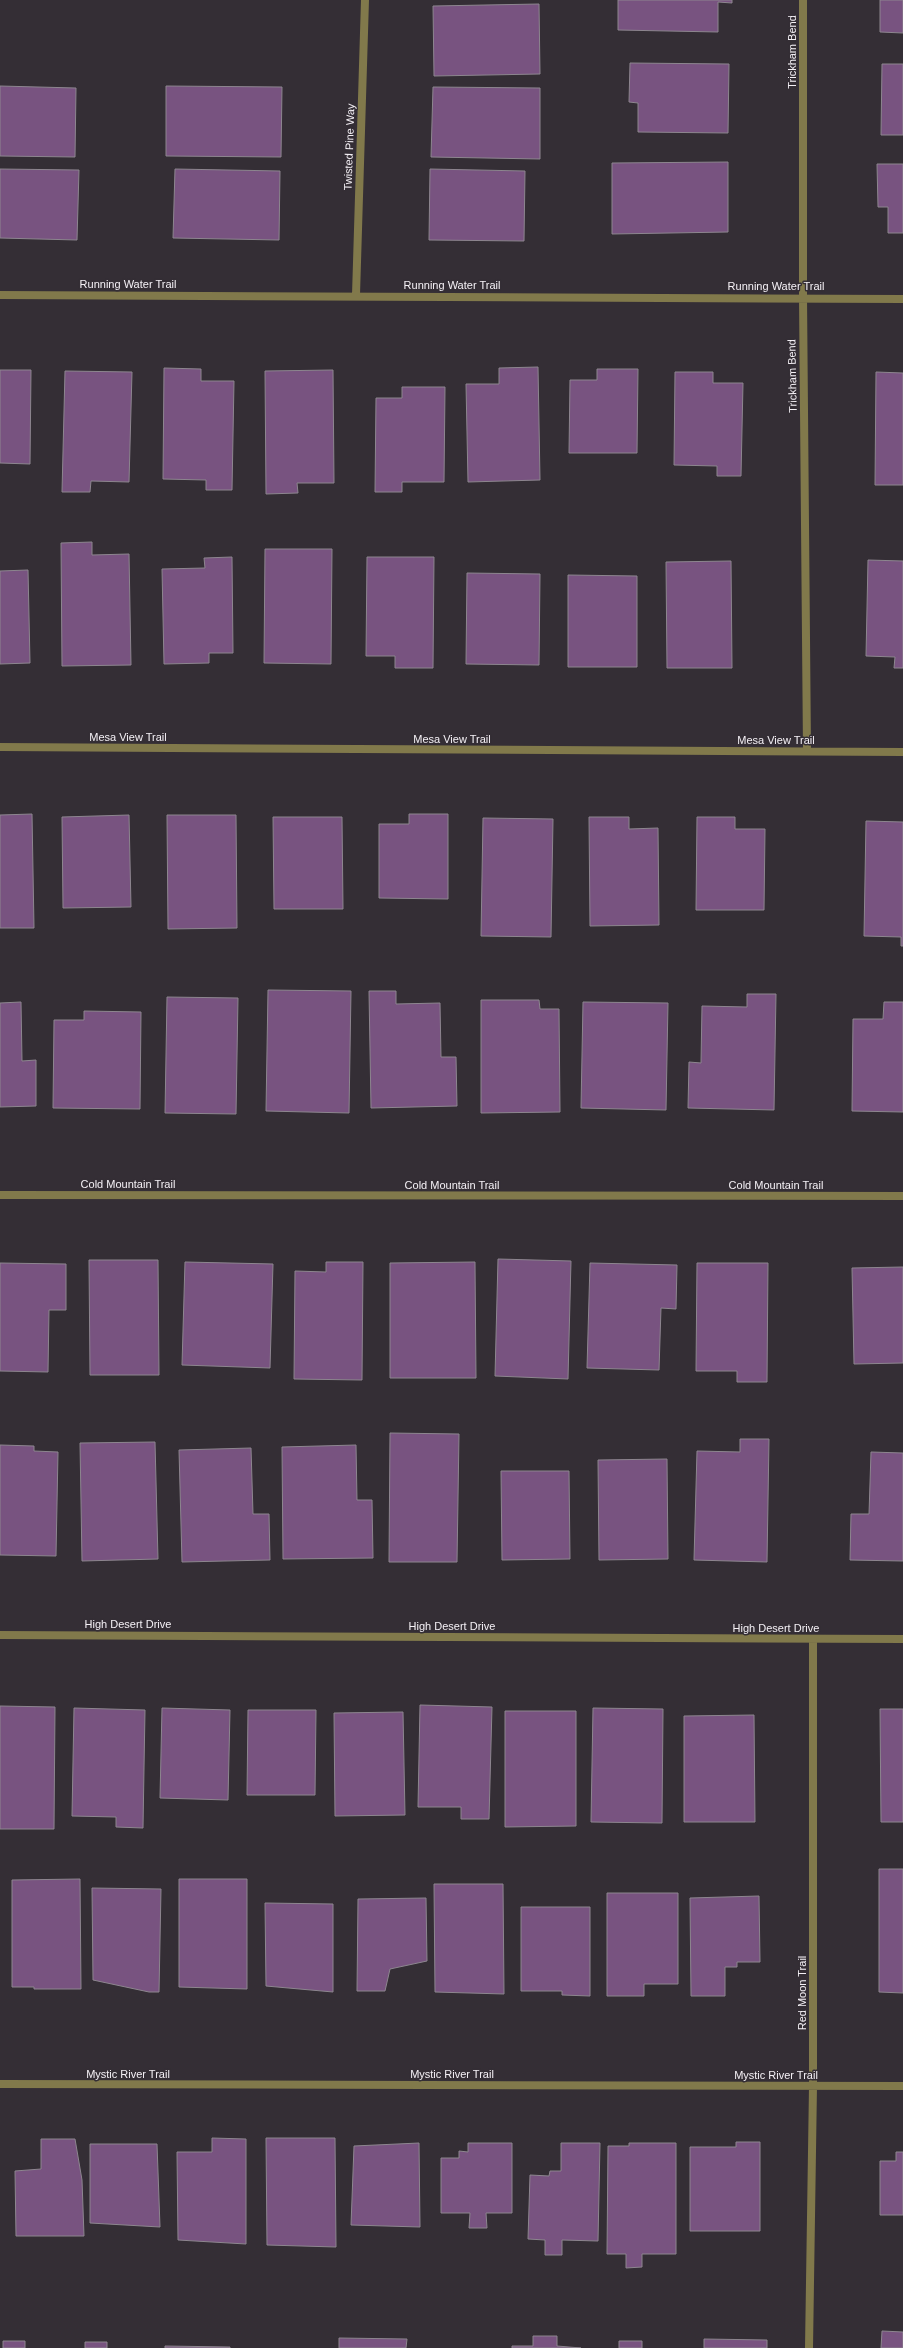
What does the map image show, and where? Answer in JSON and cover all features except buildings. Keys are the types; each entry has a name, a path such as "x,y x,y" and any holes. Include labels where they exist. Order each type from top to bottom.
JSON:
{"street":[{"name":"Twisted Pine Way","path":"356,295 365,0"},
{"name":"Trickham Bend","path":"803,0 803,297 807,751"},
{"name":"Running Water Trail","path":"0,295 356,295 803,297 903,299"},
{"name":"Mesa View Trail","path":"0,748 903,752"},
{"name":"Cold Mountain Trail","path":"0,1195 903,1196"},
{"name":"High Desert Drive","path":"0,1635 903,1639"},
{"name":"Red Moon Trail","path":"809,2348 813,2086 813,1639"},
{"name":"Mystic River Trail","path":"0,2084 903,2086"}]}
